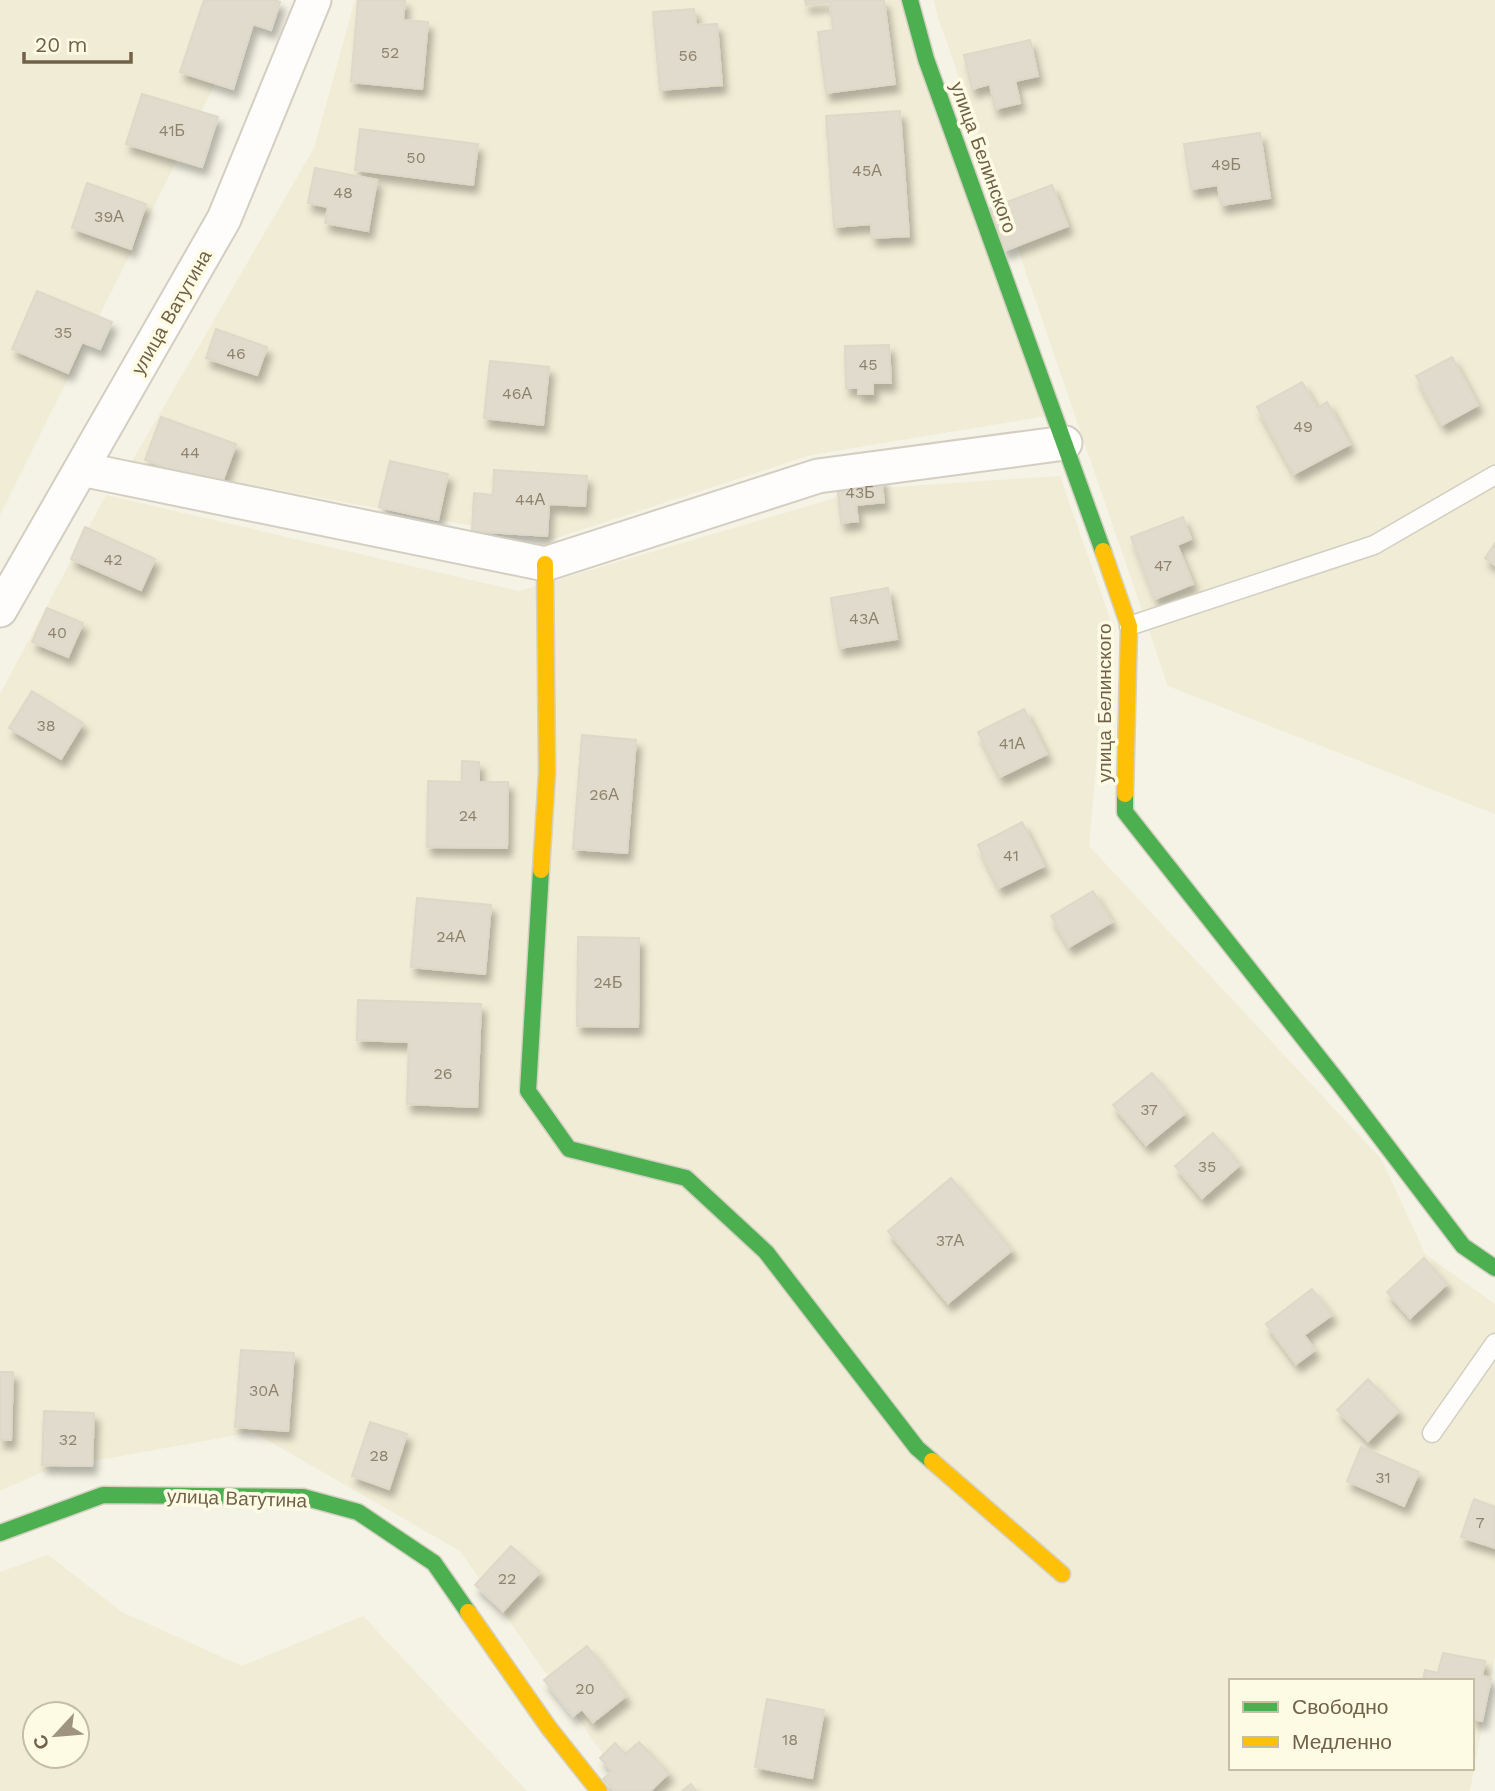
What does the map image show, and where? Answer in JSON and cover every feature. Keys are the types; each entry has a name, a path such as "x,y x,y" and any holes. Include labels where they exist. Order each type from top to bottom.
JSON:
{"street":[{"name":"улица Ватутина","path":"0,610 224,219 314,0"},
{"name":"улица Белинского","path":"910,0 926,59 1129,626 1125,812 1339,1083 1463,1246 1495,1268"},
{"path":"81,469 545,564 818,476 1065,443"},
{"path":"545,564 547,773 528,1091 569,1149 686,1178 766,1252 917,1448 1062,1574"},
{"name":"улица Ватутина","path":"0,1533 103,1495 303,1497 358,1512 434,1563 549,1728 600,1791"}],"lane":[{"path":"1129,626 1374,545 1495,475"},
{"path":"1432,1433 1495,1343"}],"shaded area":[{"path":"0,0 257,0 0,515"},
{"path":"355,0 909,0 1046,416 811,455 550,540 131,463 314,148"},
{"path":"934,0 1495,0 1495,814 1168,686"},
{"path":"1060,476 1109,616 1089,846 1382,1160 1425,1254 1495,1304 1495,1656 1474,1769 1474,1679 1229,1679 1229,1770 1474,1770 1470,1791 629,1791 460,1551 253,1432 49,1469 0,1491 0,694 106,495 519,591 866,489"},
{"path":"48,1555 122,1612 242,1666 363,1616 527,1791 0,1791 0,1572"}],"building":[{"path":"204,0 280,2 271,30 253,24 233,89 180,72"},
{"path":"358,0 405,0 403,20 428,22 422,89 351,82"},
{"path":"805,0 884,0 895,84 826,93 818,32 833,30 830,2 806,5"},
{"path":"694,9 696,25 717,24 722,85 660,90 653,12"},
{"path":"1030,40 1038,76 1015,81 1020,103 995,109 990,84 972,89 964,55"},
{"path":"142,94 218,117 202,167 126,144"},
{"path":"900,111 909,236 872,238 871,224 834,227 826,116"},
{"path":"360,129 478,144 473,185 355,170"},
{"path":"1260,133 1270,198 1221,205 1218,185 1191,189 1184,144"},
{"path":"315,168 377,180 368,231 325,223 328,207 308,203"},
{"path":"87,183 146,204 131,249 72,228"},
{"path":"1052,185 1068,226 1004,251 988,209"},
{"path":"37,291 112,322 100,349 82,342 68,373 12,349"},
{"path":"216,329 267,347 257,375 206,358"},
{"path":"889,345 891,383 873,383 873,394 858,394 858,388 846,388 845,346"},
{"path":"1452,357 1478,405 1442,425 1416,376"},
{"path":"490,361 549,367 543,425 484,418"},
{"path":"1302,382 1317,408 1327,402 1350,444 1294,474 1257,407"},
{"path":"161,417 236,444 220,488 145,460"},
{"path":"390,461 448,474 438,520 379,507"},
{"path":"494,470 587,476 585,506 549,504 547,536 472,531 474,493 493,495"},
{"path":"881,476 884,502 856,505 858,521 841,523 837,482"},
{"path":"1183,517 1191,539 1177,545 1193,584 1155,599 1131,537"},
{"path":"85,527 155,559 141,590 71,559"},
{"path":"1495,543 1495,565 1485,558"},
{"path":"888,588 897,639 839,648 831,598"},
{"path":"47,608 83,623 68,657 32,642"},
{"path":"32,691 83,723 61,759 9,728"},
{"path":"1024,709 1047,754 1000,777 978,732"},
{"path":"582,735 636,740 627,853 573,849"},
{"path":"462,761 479,762 479,782 508,782 507,848 427,847 428,781 462,782"},
{"path":"1022,822 1044,866 999,888 978,845"},
{"path":"1093,891 1112,922 1069,947 1051,916"},
{"path":"417,898 491,905 485,974 411,967"},
{"path":"578,937 639,938 638,1027 577,1026"},
{"path":"358,1000 481,1004 477,1107 407,1104 409,1042 357,1040"},
{"path":"1152,1073 1185,1113 1146,1145 1113,1105"},
{"path":"1213,1133 1240,1165 1202,1198 1175,1166"},
{"path":"951,1178 1012,1250 948,1303 888,1231"},
{"path":"1424,1258 1447,1284 1410,1318 1387,1292"},
{"path":"1312,1289 1332,1315 1304,1335 1315,1350 1296,1364 1266,1324"},
{"path":"241,1350 294,1353 288,1431 235,1427"},
{"path":"0,1372 13,1372 11,1440 0,1440"},
{"path":"1368,1379 1399,1411 1368,1441 1337,1410"},
{"path":"44,1411 94,1413 92,1466 42,1465"},
{"path":"370,1422 407,1434 389,1489 352,1476"},
{"path":"1361,1447 1419,1472 1404,1506 1347,1481"},
{"path":"1474,1499 1495,1507 1495,1548 1461,1537"},
{"path":"511,1546 540,1572 503,1611 475,1585"},
{"path":"587,1646 626,1696 593,1722 582,1709 573,1716 544,1680"},
{"path":"1443,1653 1485,1661 1482,1676 1491,1678 1482,1721 1474,1719 1474,1679 1423,1679 1425,1670 1438,1673"},
{"path":"767,1699 824,1710 812,1778 755,1767"},
{"path":"639,1742 669,1773 650,1791 615,1791 603,1779 612,1771 600,1758 615,1743 625,1754"},
{"path":"691,1784 696,1791 682,1791"}],"traffic: fast":[{"path":"910,0 926,59 1103,551"},
{"path":"1125,794 1125,812 1339,1083 1463,1246 1495,1268"},
{"path":"541,870 528,1091 569,1149 686,1178 766,1252 917,1448 932,1461"},
{"path":"0,1533 103,1495 303,1497 358,1512 434,1563 468,1612"}],"traffic: slow":[{"path":"1103,551 1129,626 1125,794"},
{"path":"541,870 547,773 545,564"},
{"path":"932,1461 1062,1574"},
{"path":"468,1612 549,1728 599,1791"}]}
